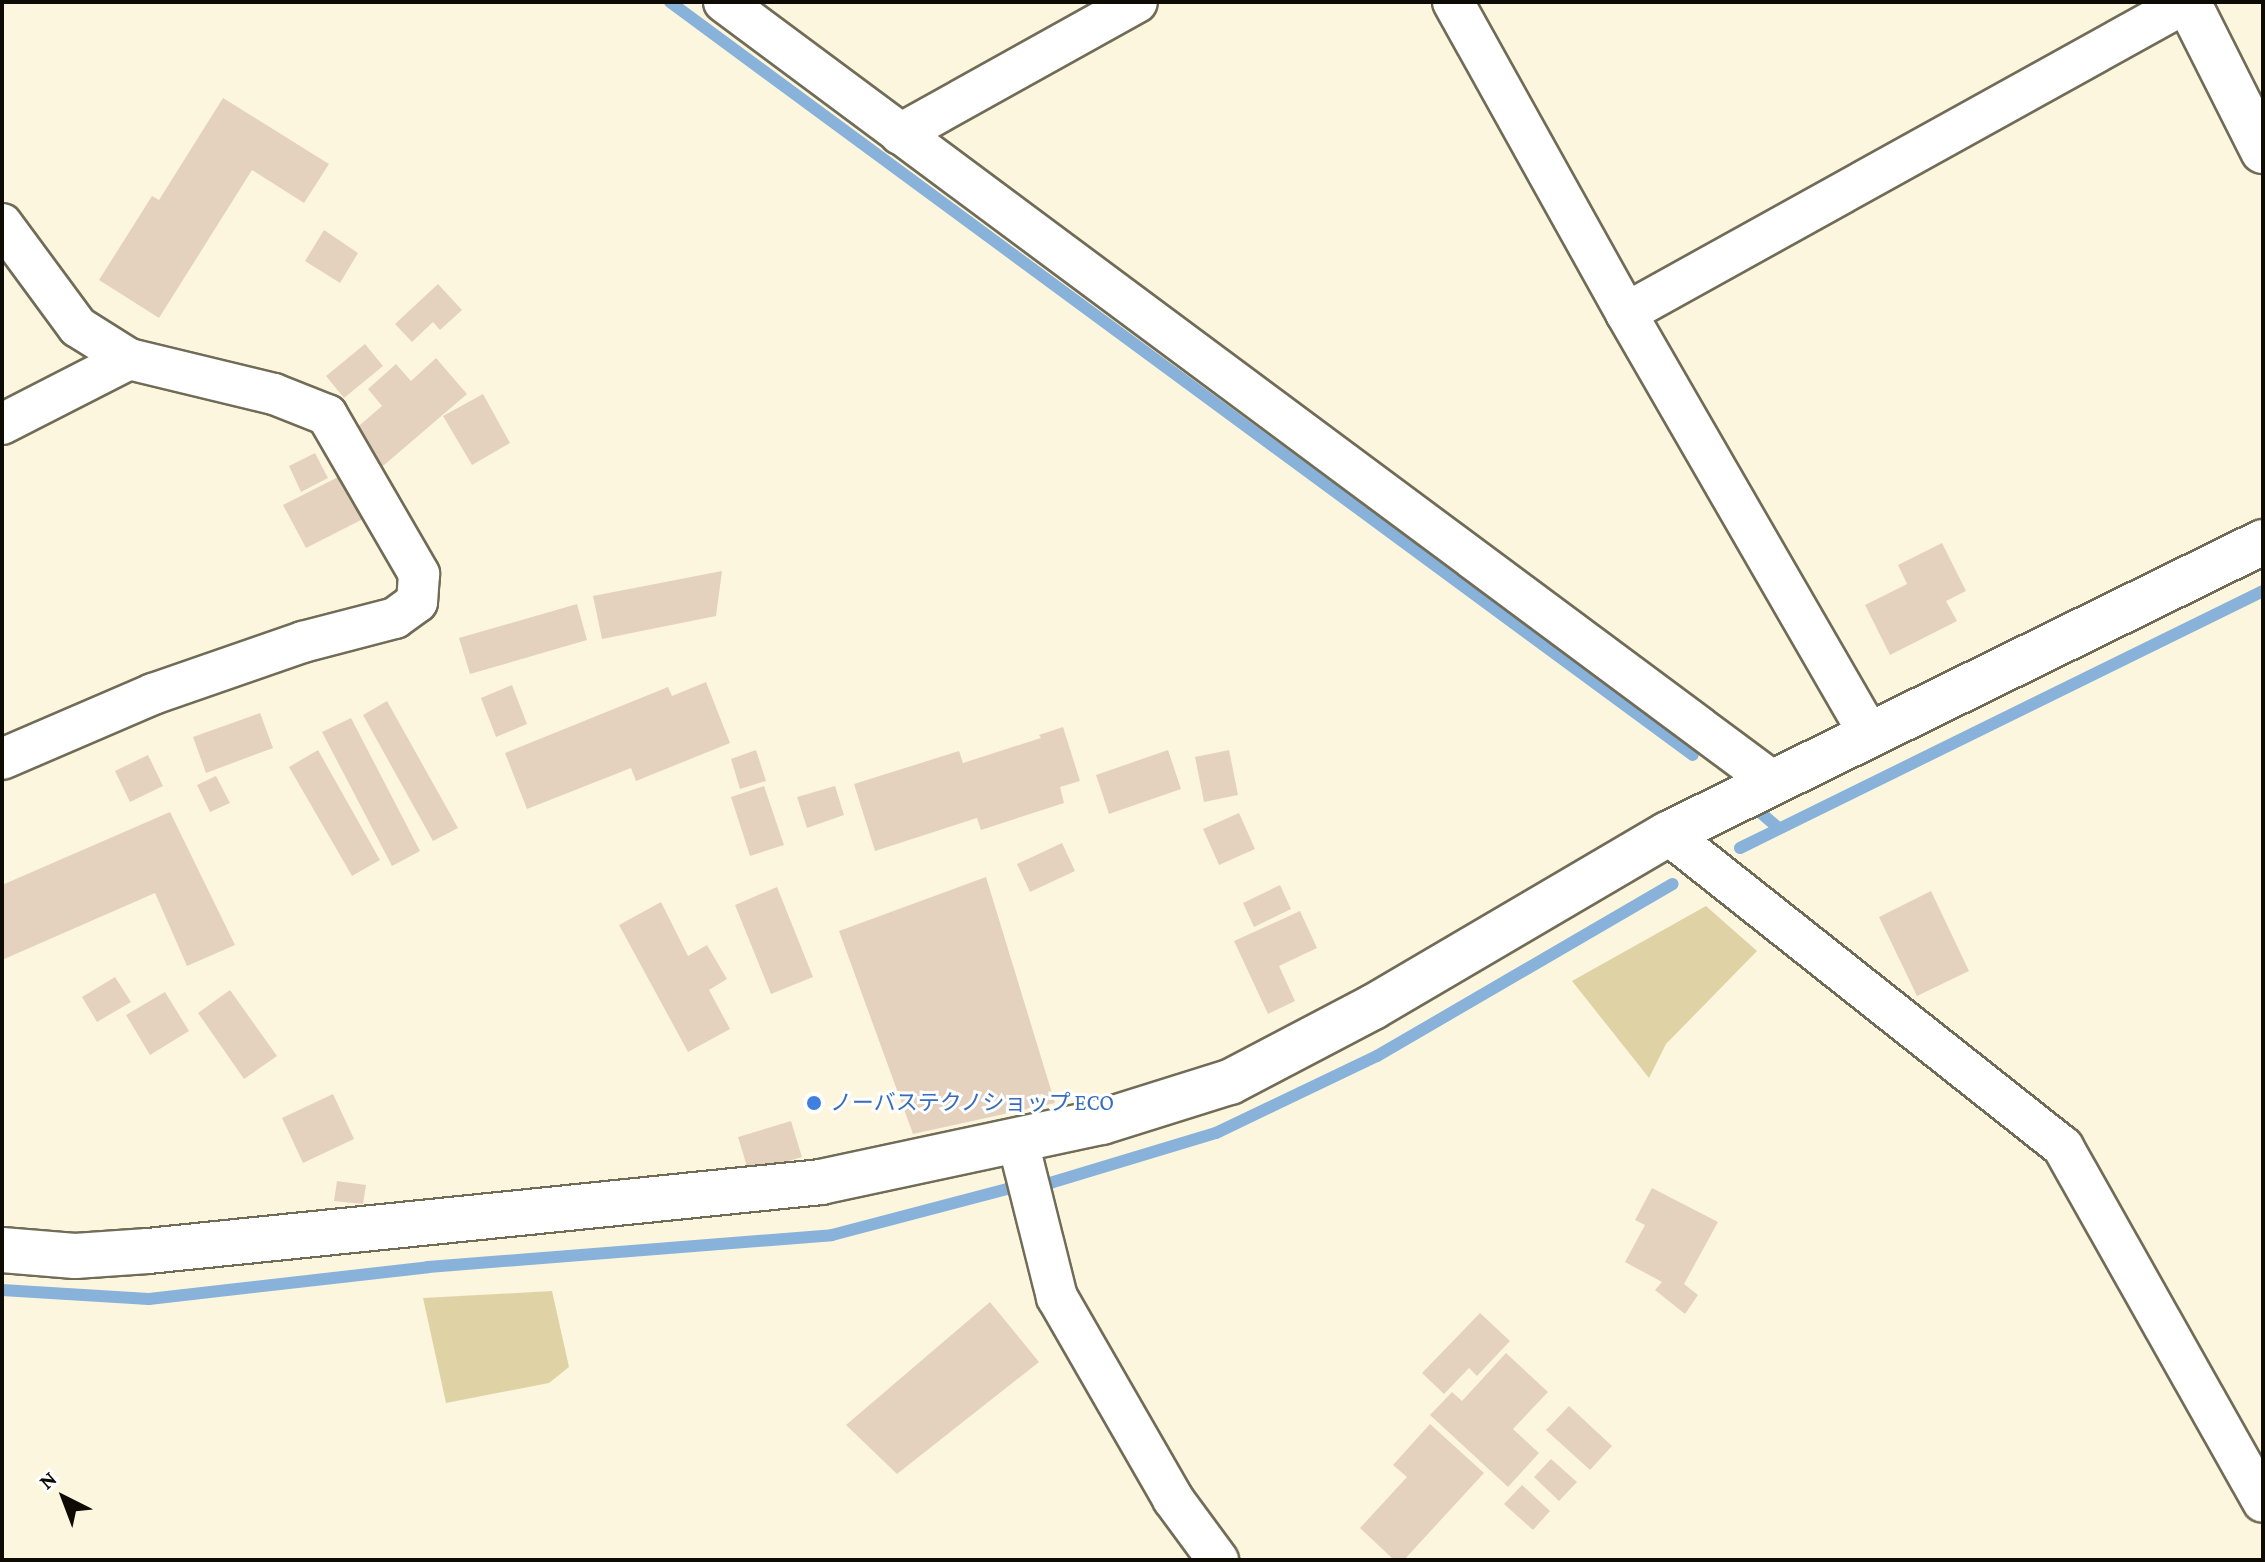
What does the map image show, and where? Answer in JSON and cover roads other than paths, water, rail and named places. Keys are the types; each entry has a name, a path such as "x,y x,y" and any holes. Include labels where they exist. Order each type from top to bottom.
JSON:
{"street":[{"path":"724,2 1773,782"},
{"path":"900,134 1137,2"},
{"path":"1453,2 1626,313 1870,736"},
{"path":"1626,313 2187,2 2263,151"},
{"path":"2,224 78,327 129,359 274,394 327,415 419,574 417,602 395,618 303,642 153,694 2,759"},
{"path":"2,424 129,359"},
{"path":"2,1250 75,1256 148,1251 821,1182 1020,1152 1102,1122 1230,1082 1373,1007 1668,834 2263,542"},
{"path":"1668,834 2063,1147 2263,1502"},
{"path":"1020,1152 1057,1297 1173,1499 1218,1560"}],"waterway":[{"path":"670,2 1693,755"},
{"path":"1740,848 2263,591"},
{"path":"1761,813 1778,828"},
{"path":"2,1290 149,1299 428,1267 832,1235 1011,1188 1050,1183 1216,1133 1377,1056 1673,884"}],"place":[{"name":"ノーバステクノショップ ECO","path":"814,1103"}]}
